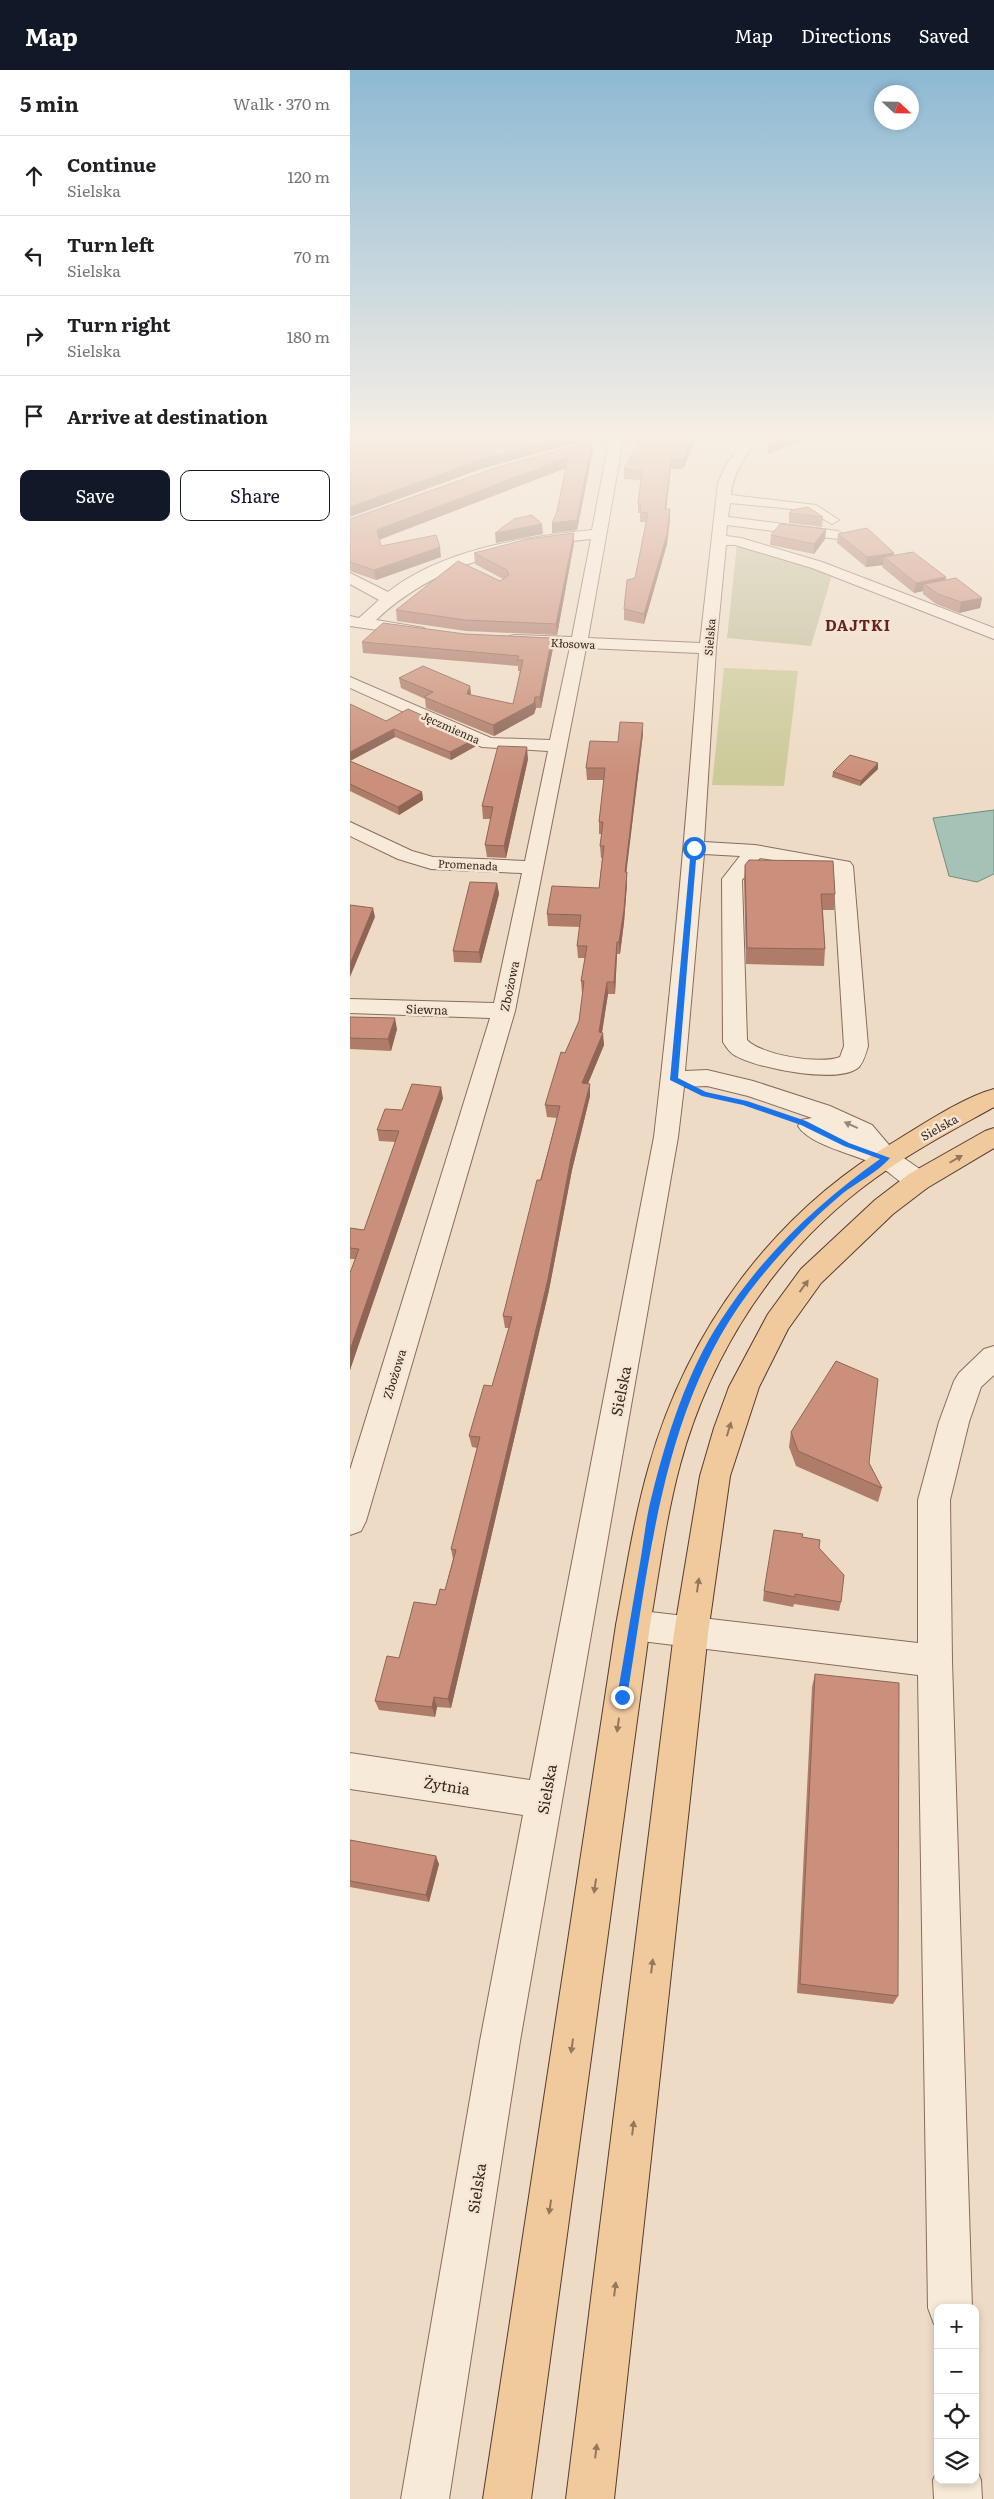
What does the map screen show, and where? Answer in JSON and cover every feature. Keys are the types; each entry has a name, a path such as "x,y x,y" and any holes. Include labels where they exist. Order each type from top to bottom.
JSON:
{"main road":[{"name":"Sielska","path":"507,2499 633,1624 656,1498 671,1443 692,1384 723,1323 757,1277 800,1228 839,1192 886,1158 923,1135 994,1097"},
{"path":"590,2499 691,1633 715,1476 744,1387 778,1322 811,1276 864,1224 918,1181 994,1137"}],"street":[{"path":"356,622 428,574 458,563 522,547"},
{"name":"Zbożowa","path":"350,1521 504,1011 597,547"},
{"name":"Sielska","path":"425,2499 500,2041 648,1242 674,1080 694,848 708,648 718,547"},
{"path":"757,547 816,565 994,634"},
{"path":"458,563 475,572"},
{"path":"350,578 389,599"},
{"path":"356,622 438,634"},
{"name":"Kłosowa","path":"494,639 708,648"},
{"name":"Jęczmienna","path":"350,682 488,743 558,746"},
{"name":"Promenada","path":"350,828 405,855 431,863 534,867"},
{"path":"694,848 755,852 843,866 856,1046 854,1055 848,1062 836,1066 796,1066 744,1051 735,1042 732,879 755,852"},
{"name":"Siewna","path":"350,1006 504,1011"},
{"path":"674,1080 704,1094 745,1103 803,1123 846,1144 886,1158 918,1181"},
{"path":"950,2304 935,1661 934,1500 954,1422 969,1381 994,1357"},
{"path":"633,1624 691,1633 935,1661"},
{"name":"Żytnia","path":"350,1771 544,1800"},
{"path":"957,2484 958,2499"}],"shaded area":[{"path":"737,547 747,547 832,575 811,646 727,638"},
{"path":"724,668 798,671 784,786 712,785"},
{"path":"994,810 994,874 977,882 949,876 933,818"}],"building":[{"path":"350,547 439,547 374,570 350,562"},
{"path":"496,547 571,547 556,624 465,620 396,610 458,561 500,581 509,575 507,570 474,553"},
{"path":"641,547 663,547 644,614 624,609 627,580 635,578"},
{"path":"855,547 888,547 894,553 867,557"},
{"path":"913,552 946,577 916,583 884,557"},
{"path":"956,578 982,598 961,602 938,594 924,584"},
{"path":"383,623 465,634 552,638 540,697 535,697 534,703 493,725 424,697 433,692 399,678 423,666 470,686 467,694 513,704 523,660 517,660 519,656 362,642"},
{"path":"350,704 386,721 408,709 475,739 450,752 394,729 350,752"},
{"path":"620,722 643,723 625,872 627,872 624,910 619,942 617,942 614,982 607,982 599,1032 603,1033 582,1083 590,1084 571,1158 548,1279 448,1699 434,1697 432,1707 375,1701 387,1656 399,1658 414,1602 436,1605 440,1589 445,1590 456,1550 451,1549 480,1437 469,1436 484,1385 492,1386 512,1317 503,1316 537,1180 541,1180 560,1106 545,1105 561,1052 565,1053 579,1021 584,981 581,981 587,946 577,946 581,915 547,914 552,886 599,888 604,846 600,846 603,822 599,822 605,768 586,768 590,741 618,742"},
{"path":"498,746 527,747 504,846 485,845 493,807 482,806"},
{"path":"850,755 878,763 861,781 833,772"},
{"path":"350,761 422,792 398,807 350,784"},
{"path":"749,860 833,861 835,894 821,894 825,949 747,948 745,865"},
{"path":"470,882 497,883 479,952 453,951"},
{"path":"350,905 373,908 350,964"},
{"path":"350,1017 395,1018 388,1039 350,1038"},
{"path":"412,1084 441,1087 350,1350 350,1273 359,1249 350,1248 350,1228 364,1230 399,1131 377,1130 385,1109 402,1110"},
{"path":"836,1361 878,1379 869,1463 882,1488 798,1451 791,1432"},
{"path":"774,1530 803,1534 802,1537 820,1540 819,1548 844,1575 841,1602 795,1594 795,1597 764,1591"},
{"path":"815,1674 899,1683 898,1996 800,1984"},
{"path":"350,1840 436,1856 426,1895 350,1881"}],"district":[{"name":"DAJTKI","path":"858,624"}],"route":[{"path":"622,1697 656,1498 671,1443 692,1384 723,1323 757,1277 800,1228 839,1192 886,1158 846,1144 803,1123 745,1103 704,1094 674,1080 694,848"}]}
